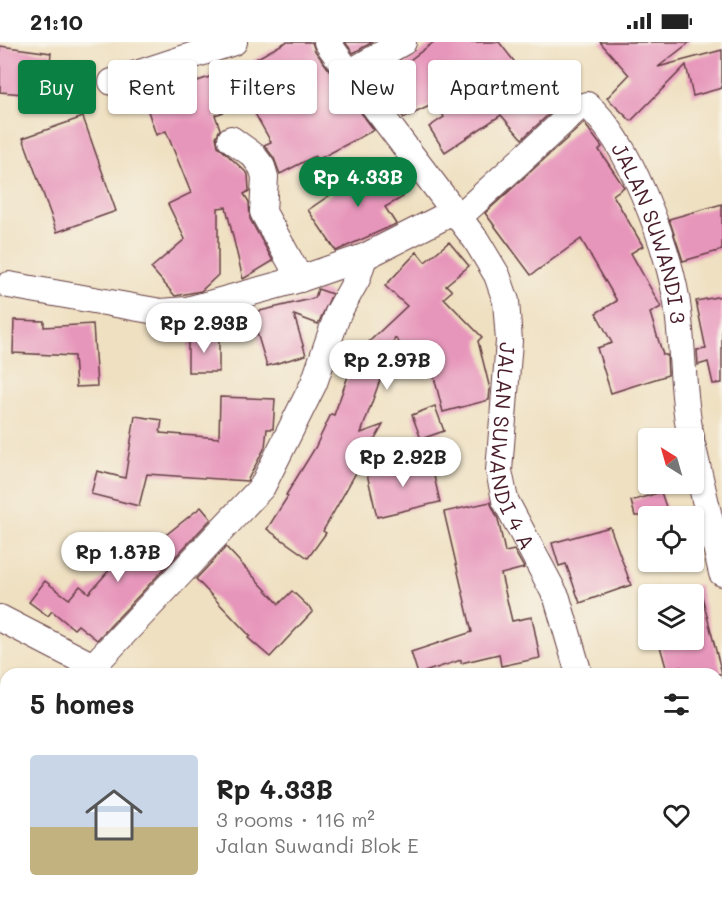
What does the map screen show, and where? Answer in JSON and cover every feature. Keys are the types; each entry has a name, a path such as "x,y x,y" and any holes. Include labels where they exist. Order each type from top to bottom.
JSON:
{"street":[{"path":"179,60 233,42"},
{"name":"JALAN SUWANDI 4 A","path":"327,42 340,60"},
{"path":"372,60 403,42"},
{"name":"JALAN SUWANDI 3","path":"456,215 579,107 587,105 596,112 625,156 657,227 676,297 690,428"},
{"name":"JALAN SUWANDI 4 A","path":"380,114 488,258 506,301 508,341 499,471 505,500 554,590 577,668"},
{"path":"231,139 253,155 262,167 265,177 263,212 300,279"},
{"path":"9,285 161,312 187,310 300,279 364,257 456,215"},
{"path":"94,668 262,487 314,383 338,313 357,279 364,257"},
{"path":"704,494 722,573"},
{"path":"0,618 88,668"}],"building":[{"path":"286,42 312,42 315,51 329,70 329,114 362,114 374,130 317,160 315,156 280,174 274,158 264,145 271,142 255,114 317,114 317,60 254,60"},
{"path":"345,42 373,42 353,53"},
{"path":"434,42 499,42 513,60 428,60 428,107 416,112 416,60 410,60"},
{"path":"600,42 690,42 658,67 722,50 722,88 693,96 686,65 631,121 607,98 629,75"},
{"path":"0,46 51,53 50,60 18,60 18,94 0,92"},
{"path":"209,77 209,114 218,114 215,115 220,129 216,137 218,146 248,174 249,191 244,194 249,202 250,219 273,261 243,279 226,207 218,208 218,275 201,291 175,296 151,268 185,239 168,204 191,193 166,131 156,135 149,114 197,114 197,81"},
{"path":"401,114 413,114 404,118"},
{"path":"442,114 549,114 522,139 501,115 445,152 429,127 444,117"},
{"path":"83,117 116,211 57,232 23,138"},
{"path":"584,123 602,147 599,150 624,187 613,195 643,246 631,253 661,307 650,313 663,355 667,355 668,375 611,393 597,348 612,343 596,313 617,301 581,239 531,275 485,213"},
{"path":"382,160 403,197 385,207 396,224 336,251 308,210"},
{"path":"722,204 722,250 683,261 669,219"},
{"path":"449,242 469,266 446,285 452,291 444,298 482,337 478,341 490,389 489,400 443,412 434,377 395,338 361,433 383,425 323,531 326,533 308,558 267,529 315,448 331,414 334,415 356,354 407,306 385,286 417,252 425,262"},
{"path":"318,289 332,294 318,324 294,315 306,355 267,366 251,313 315,298"},
{"path":"722,296 722,383 713,384 708,362 698,365 697,350 706,349 696,301"},
{"path":"14,320 44,321 44,327 93,324 97,386 76,387 74,356 13,353"},
{"path":"219,336 219,372 188,372 188,337"},
{"path":"220,397 275,399 273,429 267,429 265,447 247,481 147,474 139,506 91,494 97,471 125,478 135,416 162,420 160,433 219,438"},
{"path":"435,406 444,431 421,439 412,415"},
{"path":"430,459 440,502 377,517 367,474"},
{"path":"662,494 666,506 638,506 638,516 635,516 631,501"},
{"path":"490,502 498,519 505,552 514,550 524,568 501,574 512,621 532,617 540,658 501,666 499,654 461,663 461,660 436,668 416,668 411,652 472,632 444,512"},
{"path":"201,507 211,519 97,640 78,625 74,629 52,611 48,616 29,602 45,581 69,599 80,586 89,593 128,549 123,569"},
{"path":"610,527 631,585 580,603 566,564 559,566 552,543"},
{"path":"226,547 279,604 292,591 313,611 270,657 248,638 250,636 196,579"},
{"path":"704,604 720,668 666,668 661,650 704,650"}]}
